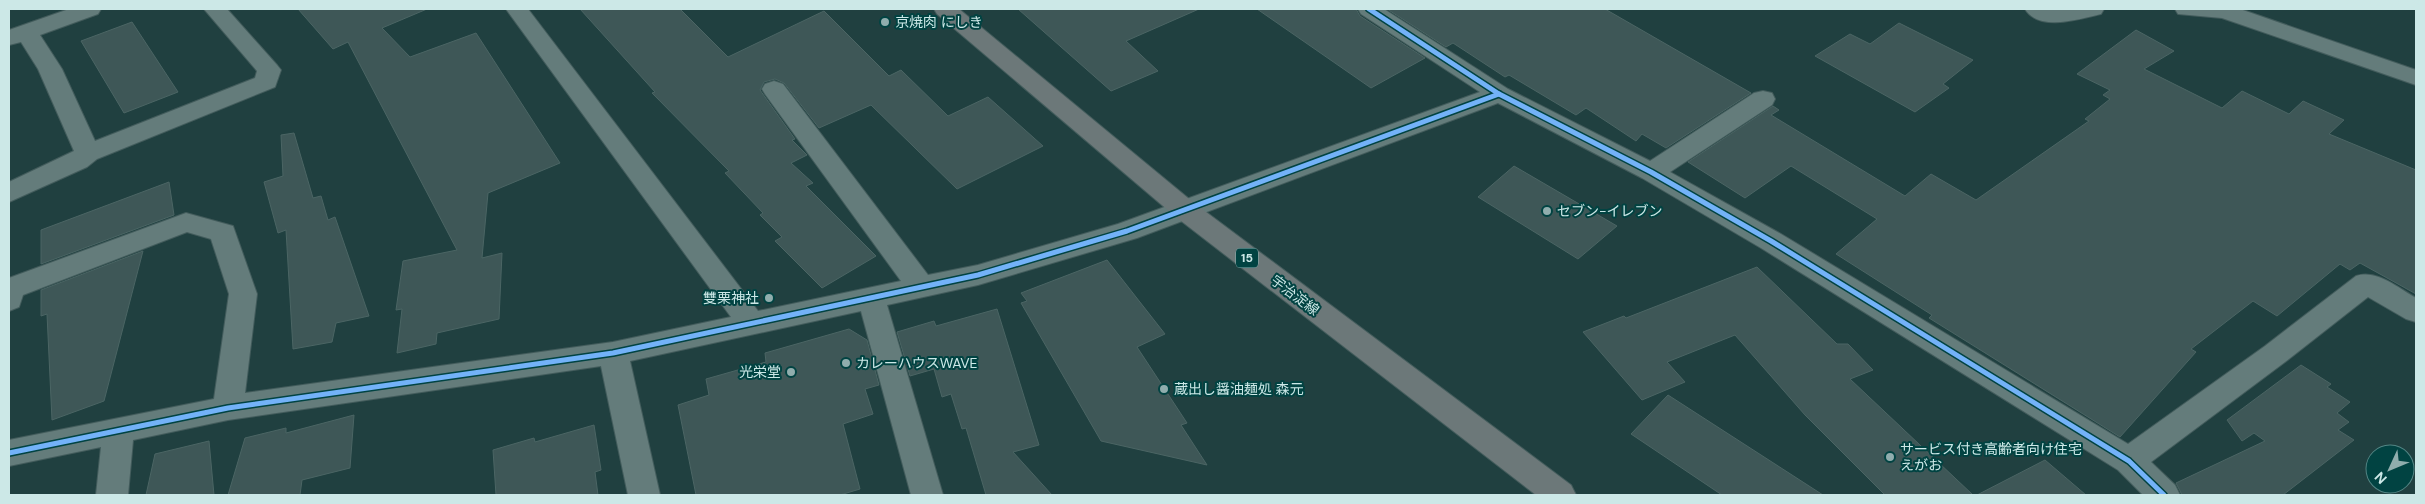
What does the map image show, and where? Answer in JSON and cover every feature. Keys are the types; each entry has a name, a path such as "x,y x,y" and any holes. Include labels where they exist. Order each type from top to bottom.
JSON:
{"main road":[{"name":"宇治淀線","path":"945,9 1185,210 1560,495"}],"street":[{"path":"88,154 50,69 18,35 90,9"},
{"path":"9,192 78,161 88,154 266,82 268,70 214,9"},
{"path":"517,9 752,324"},
{"path":"1369,9 1499,94 1651,172 1771,241 2129,461 2164,495"},
{"path":"2036,9 2052,16 2093,9"},
{"path":"2186,9 2225,10 2416,78"},
{"path":"774,89 920,287"},
{"path":"9,453 228,408 614,353 978,275 1127,231 1499,94"},
{"path":"1651,172 1763,99"},
{"path":"9,293 186,222 223,233 242,294 228,408"},
{"path":"2129,461 2275,354 2366,283 2416,311"},
{"path":"871,297 927,495"},
{"path":"614,353 644,495"},
{"path":"112,495 119,429"}],"building":[{"path":"298,9 427,9 382,28 410,57 476,33 560,163 488,193 482,258 502,253 499,319 437,333 436,344 397,353 402,309 396,310 403,261 457,250 348,42 333,49"},
{"path":"580,9 680,9 728,57 824,11 889,76 901,70 948,116 988,97 1043,146 957,189 871,105 819,128 784,83 775,79 764,82 760,90 795,139 792,140 807,155 791,163 813,183 806,186 876,256 822,288 775,241 782,237 760,215 763,213 725,173 729,171 652,93 655,92"},
{"path":"1018,9 1199,9 1126,41 1158,71 1111,91"},
{"path":"1257,9 1356,9 1360,16 1425,58 1371,88"},
{"path":"1387,9 1605,9 1751,93 1666,148 1642,134 1636,141 1586,108 1576,115 1509,75 1505,77 1453,43 1446,47"},
{"path":"132,22 178,92 124,113 81,41"},
{"path":"1899,23 1973,60 1943,84 1949,88 1915,112 1815,56 1850,34 1870,44"},
{"path":"2136,30 2174,51 2144,69 2222,108 2242,91 2289,114 2303,101 2344,120 2329,134 2416,170 2416,294 2360,263 2350,270 2340,264 2277,316 2253,301 2191,349 2196,352 2120,437 1929,318 1932,315 1836,254 1877,219 1791,166 1745,198 1688,162 1773,106 1779,110 1771,115 1905,196 1931,174 1976,200 2089,121 2085,119 2110,99 2103,95 2110,90 2077,74"},
{"path":"294,133 313,198 321,196 328,220 335,217 369,316 336,323 332,342 293,349 286,230 278,233 264,182 283,176 281,135"},
{"name":"セブン-イレブン","path":"1514,166 1617,226 1578,259 1478,197"},
{"path":"169,182 174,215 41,264 41,230"},
{"path":"143,251 104,401 52,420 47,314 41,316 41,290"},
{"path":"1107,260 1165,334 1137,347 1187,423 1181,425 1207,465 1101,441 1021,303 1027,301 1021,293"},
{"path":"1757,267 1837,344 1848,344 1873,370 1850,379 1973,495 1885,495 1805,415 1735,335 1667,362 1685,382 1642,400 1583,332 1624,316 1626,318"},
{"path":"997,309 1039,445 1013,452 1052,495 986,495 966,428 962,429 951,394 942,397 934,369 910,376 897,332 934,321 936,326"},
{"path":"849,329 867,340 879,385 865,389 873,414 843,424 860,489 840,495 696,495 678,405 709,395 706,379 766,362 765,353"},
{"path":"2301,365 2331,384 2327,387 2350,402 2337,413 2349,422 2338,430 2354,440 2283,495 2182,495 2176,483 2265,441 2254,433 2242,441 2227,420"},
{"path":"1668,395 1823,495 1722,495 1631,434"},
{"path":"354,415 350,468 302,480 300,495 228,495 245,438 286,428 286,433"},
{"path":"594,425 601,470 595,472 598,495 496,495 493,450 534,438 535,442"},
{"path":"209,441 214,495 146,495 155,454"},
{"name":"サービス付き高齢者向け住宅 えがお","path":"2045,460 2086,495 1977,495"}],"cycle path":[{"path":"1369,9 1499,94 1651,172 1771,241 2129,461 2164,495"},
{"path":"9,453 228,408 613,353 978,275 1127,231 1499,94"}],"place":[{"name":"京焼肉 にしき","path":"885,22"},
{"name":"セブン-イレブン","path":"1547,211"},
{"name":"雙栗神社","path":"769,298"},
{"name":"カレーハウスWAVE","path":"846,363"},
{"name":"光栄堂","path":"791,372"},
{"name":"蔵出し醤油麺処 森元","path":"1164,389"},
{"name":"サービス付き高齢者向け住宅 えがお","path":"1890,457"}]}
